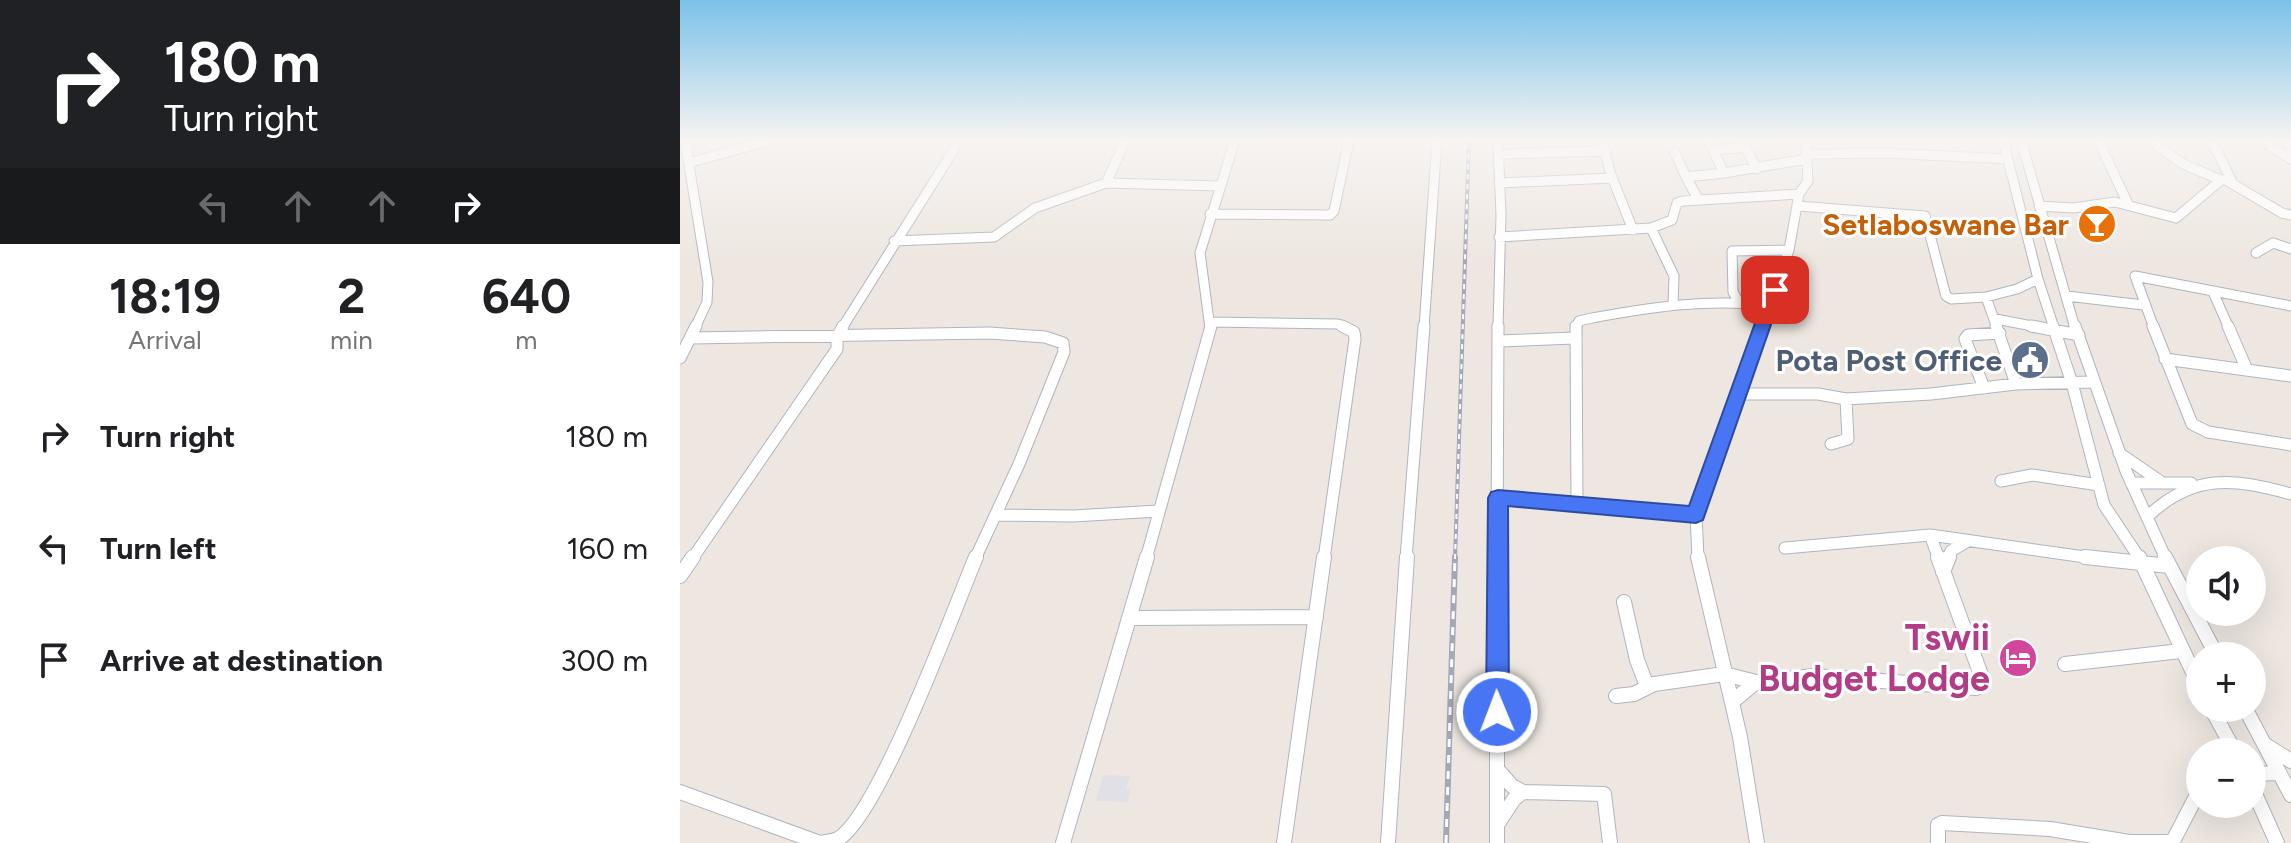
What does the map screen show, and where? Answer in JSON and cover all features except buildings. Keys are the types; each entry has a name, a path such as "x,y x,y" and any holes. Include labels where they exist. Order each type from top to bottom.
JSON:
{"street":[{"path":"680,358 707,302 708,282 691,179"},
{"path":"680,576 837,349 837,337 934,179"},
{"path":"1106,183 1108,179"},
{"path":"1063,843 1130,618 1212,322 1199,258 1222,179"},
{"path":"1210,214 1330,215 1334,211 1341,179"},
{"path":"1388,843 1388,780 1408,555 1408,501 1415,457 1434,179"},
{"path":"1497,843 1499,179"},
{"path":"1499,183 1582,179"},
{"path":"1613,179 1633,230"},
{"path":"1687,179 1698,199"},
{"path":"1757,843 1732,702 1696,540 1696,514 1789,250 1798,200 1808,179"},
{"path":"2012,179 2038,279 2072,383 2107,511 2130,539 2144,565 2186,660"},
{"path":"2032,179 2092,382 2119,453 2169,566 2210,642"},
{"path":"2116,179 2128,204"},
{"path":"2231,179 2233,183"},
{"path":"2039,206 2073,208 2105,201 2128,204 2176,218 2221,180 2233,183 2290,216"},
{"path":"894,241 994,237 1035,208 1106,183 1220,186"},
{"path":"1499,237 1651,228 1668,223 1675,217 1677,203 1698,199 1798,200 1925,216 1946,296 1951,299 1986,297 2017,289 2038,279"},
{"path":"1651,228 1674,276 1673,304"},
{"path":"2256,253 2278,242 2291,249"},
{"path":"1738,301 1733,292 1732,251 1789,250"},
{"path":"2291,306 2135,276 2143,305 2187,415 2197,429 2291,445"},
{"path":"2213,292 2247,370"},
{"path":"2067,296 2143,305"},
{"path":"1986,297 2016,384"},
{"path":"1577,506 1578,424 1574,338 1579,321 1673,304 1738,301 1770,306"},
{"path":"1996,319 2079,335"},
{"path":"1212,322 1338,324 1354,332 1284,843"},
{"path":"1984,388 1965,339 1968,335 2000,333"},
{"path":"680,792 820,843 838,839 856,819 892,758 1064,352 1063,343 1055,339 1015,335 837,337 812,334 691,338"},
{"path":"1500,341 1574,338"},
{"path":"2165,359 2291,376"},
{"path":"1740,394 1818,394 1846,399 2016,384 2092,382"},
{"path":"1831,444 1848,439 1846,399"},
{"path":"2119,453 2164,484"},
{"path":"2001,481 2032,475 2099,485"},
{"path":"2131,483 2248,483 2291,494"},
{"path":"2147,517 2160,503 2195,483"},
{"path":"1498,498 1696,514"},
{"path":"997,515 1073,516 1158,511"},
{"path":"1785,548 1930,535 2169,566"},
{"path":"1616,696 1634,694 1647,686 1724,674 1756,682 1814,676 1976,688 1981,684 1981,675 1930,535"},
{"path":"1943,572 1951,551 1962,542 1973,539"},
{"path":"1624,602 1647,686"},
{"path":"1130,618 1316,617"},
{"path":"2065,664 2181,651"},
{"path":"1732,702 1756,682"},
{"path":"2266,745 2291,761"},
{"path":"2266,748 2291,795"},
{"path":"1498,770 1512,786 1523,792 1604,794 1610,843"},
{"path":"2266,773 2279,773"},
{"path":"1498,824 1514,799 1523,792"},
{"path":"1938,843 1938,825 1942,823 2050,829 2129,842 2172,842 2186,816"},
{"path":"2266,818 2277,843"}],"shaded area":[{"path":"1103,775 1130,776 1126,789 1131,789 1128,802 1096,801"}],"railway":[{"path":"1455,559 1468,179"},
{"path":"1446,843 1455,557"}],"place":[{"name":"Setlaboswane Bar","path":"2097,224"},
{"name":"Pota Post Office","path":"2030,360"},
{"name":"Tswii Budget Lodge","path":"2018,658"}],"route":[{"path":"1497,712 1498,498 1591,508 1696,514 1775,290"}]}
